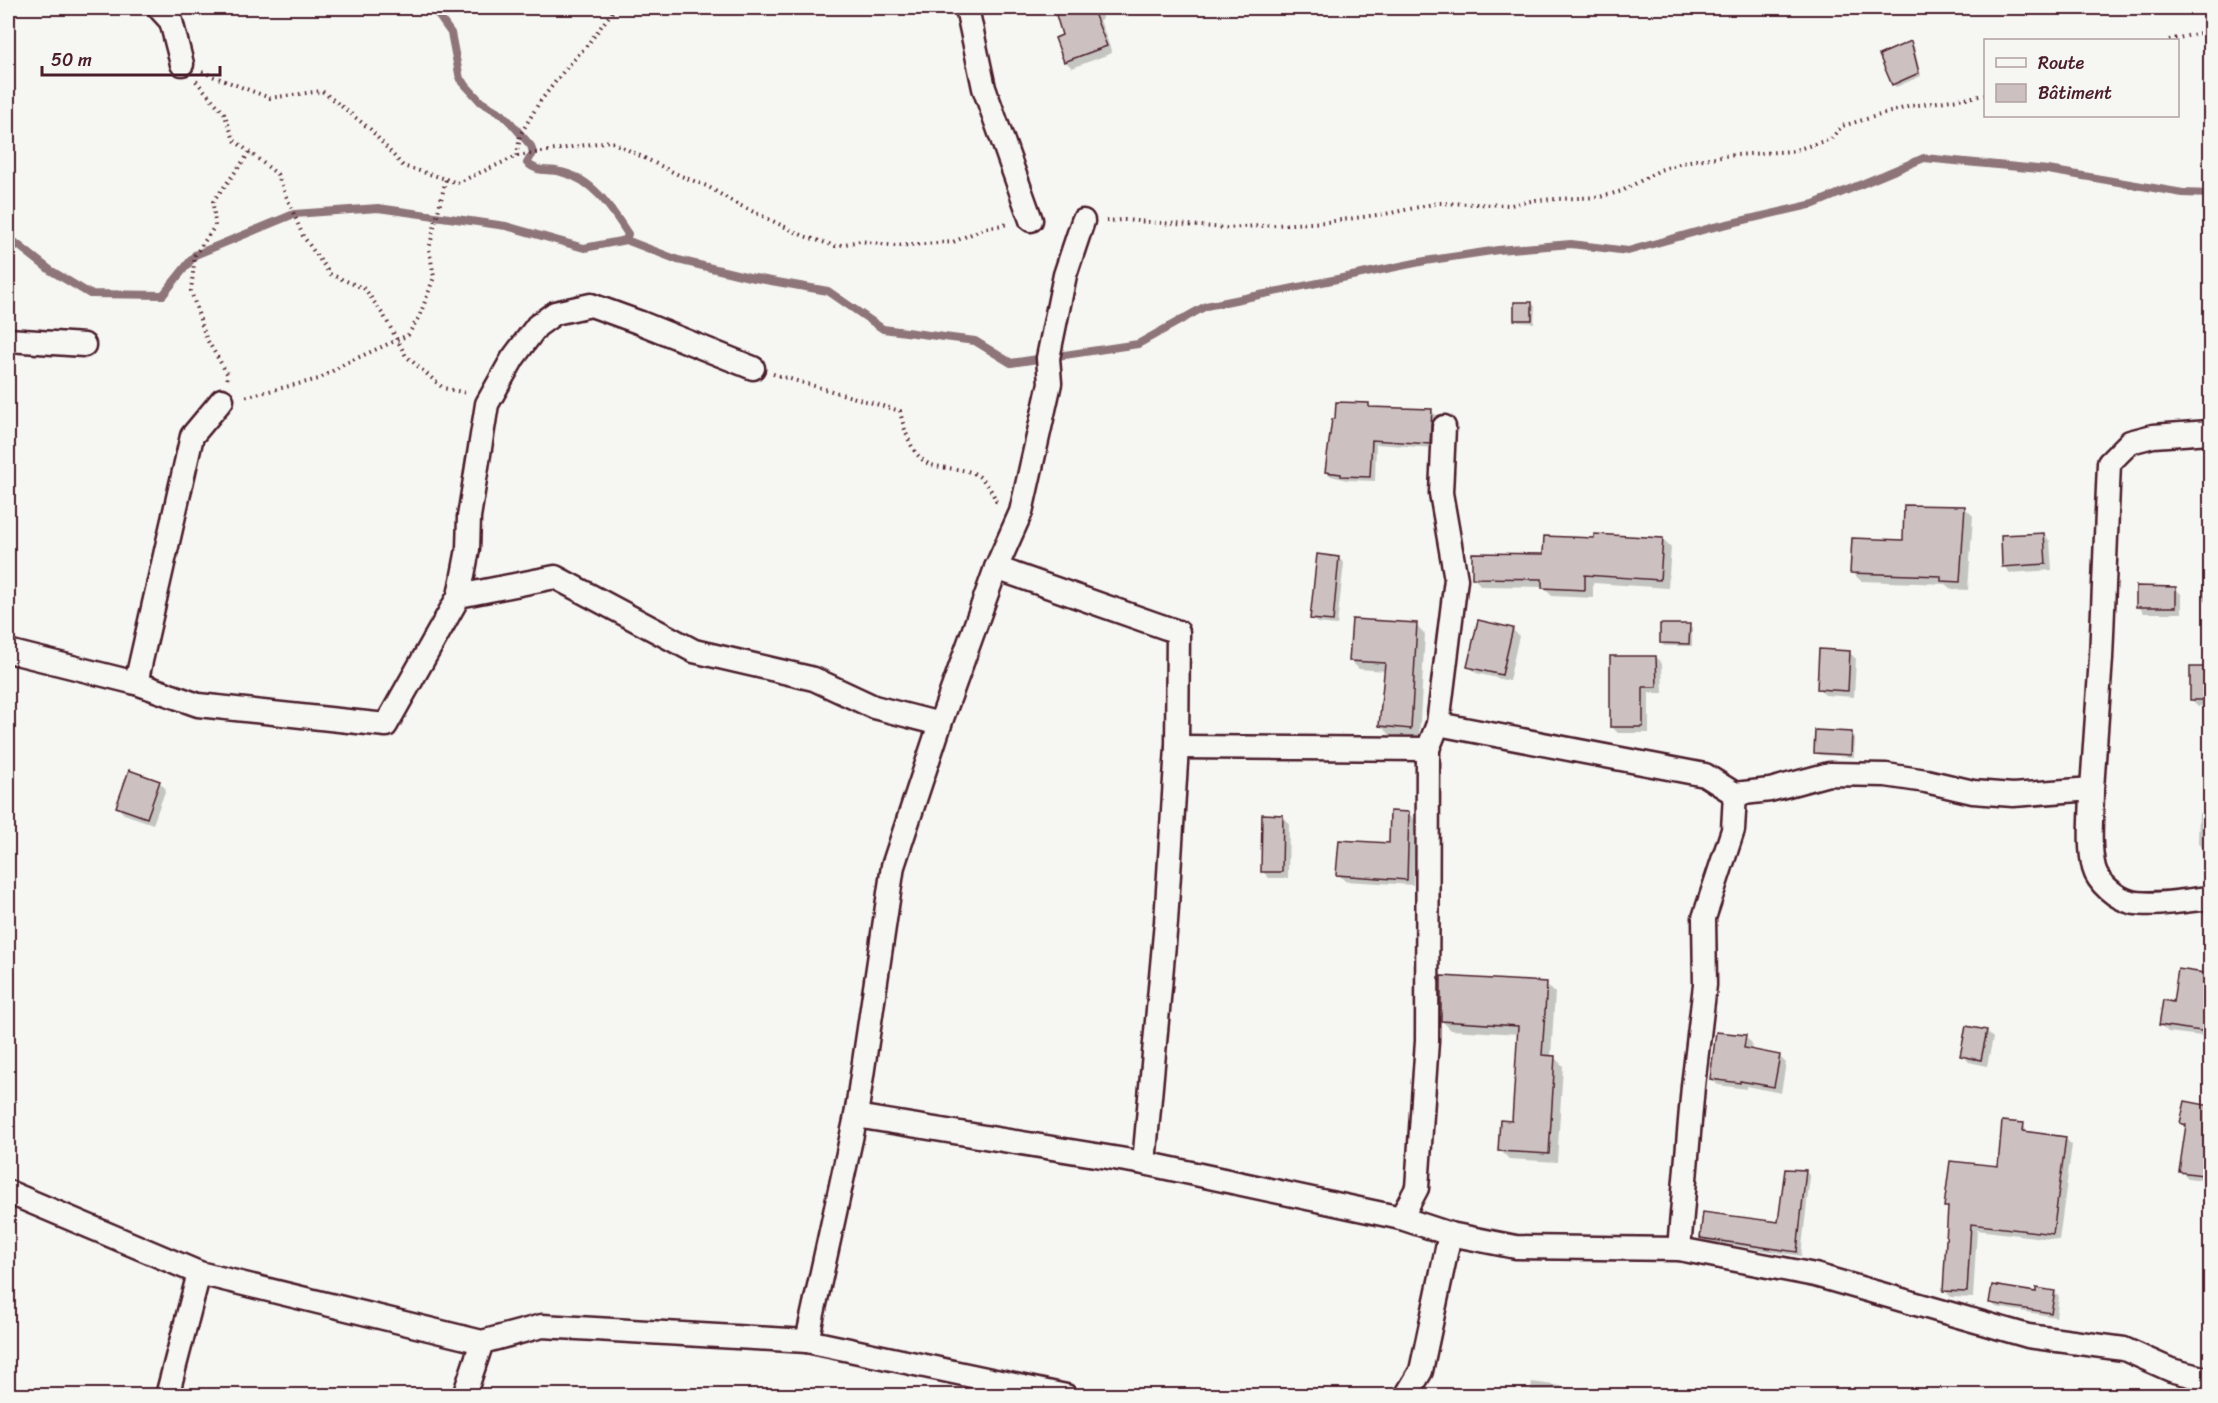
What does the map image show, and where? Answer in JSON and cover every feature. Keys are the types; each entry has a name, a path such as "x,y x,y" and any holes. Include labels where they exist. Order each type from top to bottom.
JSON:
{"street":[{"path":"159,8 171,21 182,64"},
{"path":"967,8 984,88 1031,220"},
{"path":"807,1341 856,1116 893,866 940,724 996,568 1021,512 1050,383 1048,358 1063,285 1083,221"},
{"path":"8,651 136,683 198,705 386,725 459,596 468,549 469,517 487,404 513,358 537,326 555,313 591,305 753,368"},
{"path":"8,340 84,345"},
{"path":"136,683 192,436 222,400"},
{"path":"1401,1218 1416,1188 1427,1041 1428,749 1438,724 1456,579 1441,493 1444,427"},
{"path":"2211,432 2153,436 2130,442 2109,463 2091,848 2095,870 2100,881 2131,902 2211,898"},
{"path":"996,568 1178,632 1177,747 1166,922 1144,1163"},
{"path":"459,596 555,577 694,651 814,679 874,707 940,724"},
{"path":"1438,724 1705,775 1735,794 1770,790 1829,774 1886,776 1926,781 1972,792 2013,795 2092,789"},
{"path":"1177,747 1428,749"},
{"path":"1679,1249 1693,1086 1705,985 1704,918 1733,830 1735,794"},
{"path":"856,1116 1144,1163 1401,1218 1450,1234 1516,1247 1679,1249 1815,1275 2028,1336 2124,1349 2171,1370 2211,1380"},
{"path":"8,1192 199,1273 482,1341 542,1326 807,1341 1066,1395"},
{"path":"1406,1395 1421,1371 1450,1234"},
{"path":"167,1395 199,1273"},
{"path":"464,1395 482,1341"}],"path":[{"path":"517,156 520,135 539,103 615,8"},
{"path":"2174,39 2211,31"},
{"path":"182,64 224,113 234,140 277,174 303,236 330,274 365,289 384,316 406,356 442,388 467,393 487,404"},
{"path":"182,64 270,98 322,91 370,129 403,166 457,183 517,156 610,141 681,176 707,186 735,203 804,236 835,246 860,241 895,246 953,242 985,228 1031,220"},
{"path":"1083,221 1124,220 1226,228 1327,222 1438,203 1511,205 1536,200 1600,197 1622,191 1660,170 1689,161 1792,151 1831,139 1842,126 1911,106 1984,95"},
{"path":"250,152 213,202 215,226 195,255 191,291 206,338 228,375 222,400 319,380 346,363 408,335 420,315 434,277 429,249 446,178"},
{"path":"753,368 900,411 904,431 918,455 929,464 975,473 990,488 996,501 1021,512"}],"building":[{"path":"1054,8 1092,8 1107,46 1064,62 1055,38 1062,35"},
{"path":"1911,41 1919,73 1892,85 1879,55"},
{"path":"1514,302 1532,302 1532,320 1514,320"},
{"path":"1336,402 1369,403 1369,407 1432,409 1430,444 1372,440 1370,477 1341,476 1341,474 1325,472"},
{"path":"1904,505 1965,506 1960,582 1941,581 1941,576 1850,573 1852,538 1903,540"},
{"path":"2044,533 2046,564 2002,567 2001,535"},
{"path":"1594,534 1663,538 1660,580 1585,575 1585,590 1542,588 1542,579 1472,578 1472,553 1543,554 1544,536 1594,538"},
{"path":"1317,554 1339,557 1333,621 1310,619"},
{"path":"2136,586 2176,587 2176,607 2136,607"},
{"path":"1352,619 1417,623 1411,729 1379,726 1385,663 1349,661"},
{"path":"1478,620 1513,628 1502,675 1467,667"},
{"path":"1660,624 1690,624 1689,644 1660,643"},
{"path":"1819,649 1850,651 1848,691 1817,689"},
{"path":"1610,656 1656,656 1657,687 1643,687 1643,727 1610,727"},
{"path":"2190,667 2211,667 2211,700 2190,700"},
{"path":"1815,730 1852,732 1851,755 1814,753"},
{"path":"129,770 160,781 147,818 116,807"},
{"path":"1390,811 1409,812 1407,880 1336,875 1339,840 1389,843"},
{"path":"1262,814 1283,815 1282,872 1261,872"},
{"path":"2178,969 2211,974 2211,1017 2208,1032 2159,1025 2163,1000 2173,1002"},
{"path":"1441,976 1547,982 1542,1055 1555,1056 1549,1154 1498,1151 1500,1120 1512,1121 1518,1026 1441,1021"},
{"path":"1966,1026 1987,1030 1981,1060 1960,1056"},
{"path":"1716,1032 1746,1035 1744,1048 1780,1055 1774,1087 1710,1079"},
{"path":"2185,1101 2211,1106 2211,1176 2179,1172 2186,1125 2180,1123"},
{"path":"2002,1121 2024,1123 2023,1131 2066,1137 2053,1234 1971,1224 1967,1292 1943,1291 1948,1207 1944,1207 1950,1161 1998,1166"},
{"path":"1785,1169 1806,1170 1797,1252 1700,1238 1703,1212 1778,1222"},
{"path":"1992,1285 2036,1292 2036,1288 2055,1291 2051,1313 1989,1303"}],"waterway":[{"path":"433,8 451,33 460,79 481,102 502,114 531,146 533,153 527,163 540,170 556,171 583,181 600,196 622,224 628,234 626,240"},
{"path":"8,237 50,270 90,294 163,295 195,255 294,214 378,208 506,226 584,248 626,240 678,260 749,277 828,291 883,329 975,341 1011,363 1138,344 1206,306 1425,261 1498,250 1571,244 1628,251 1710,228 1814,204 1924,158 2048,170 2183,193 2210,194"}]}
